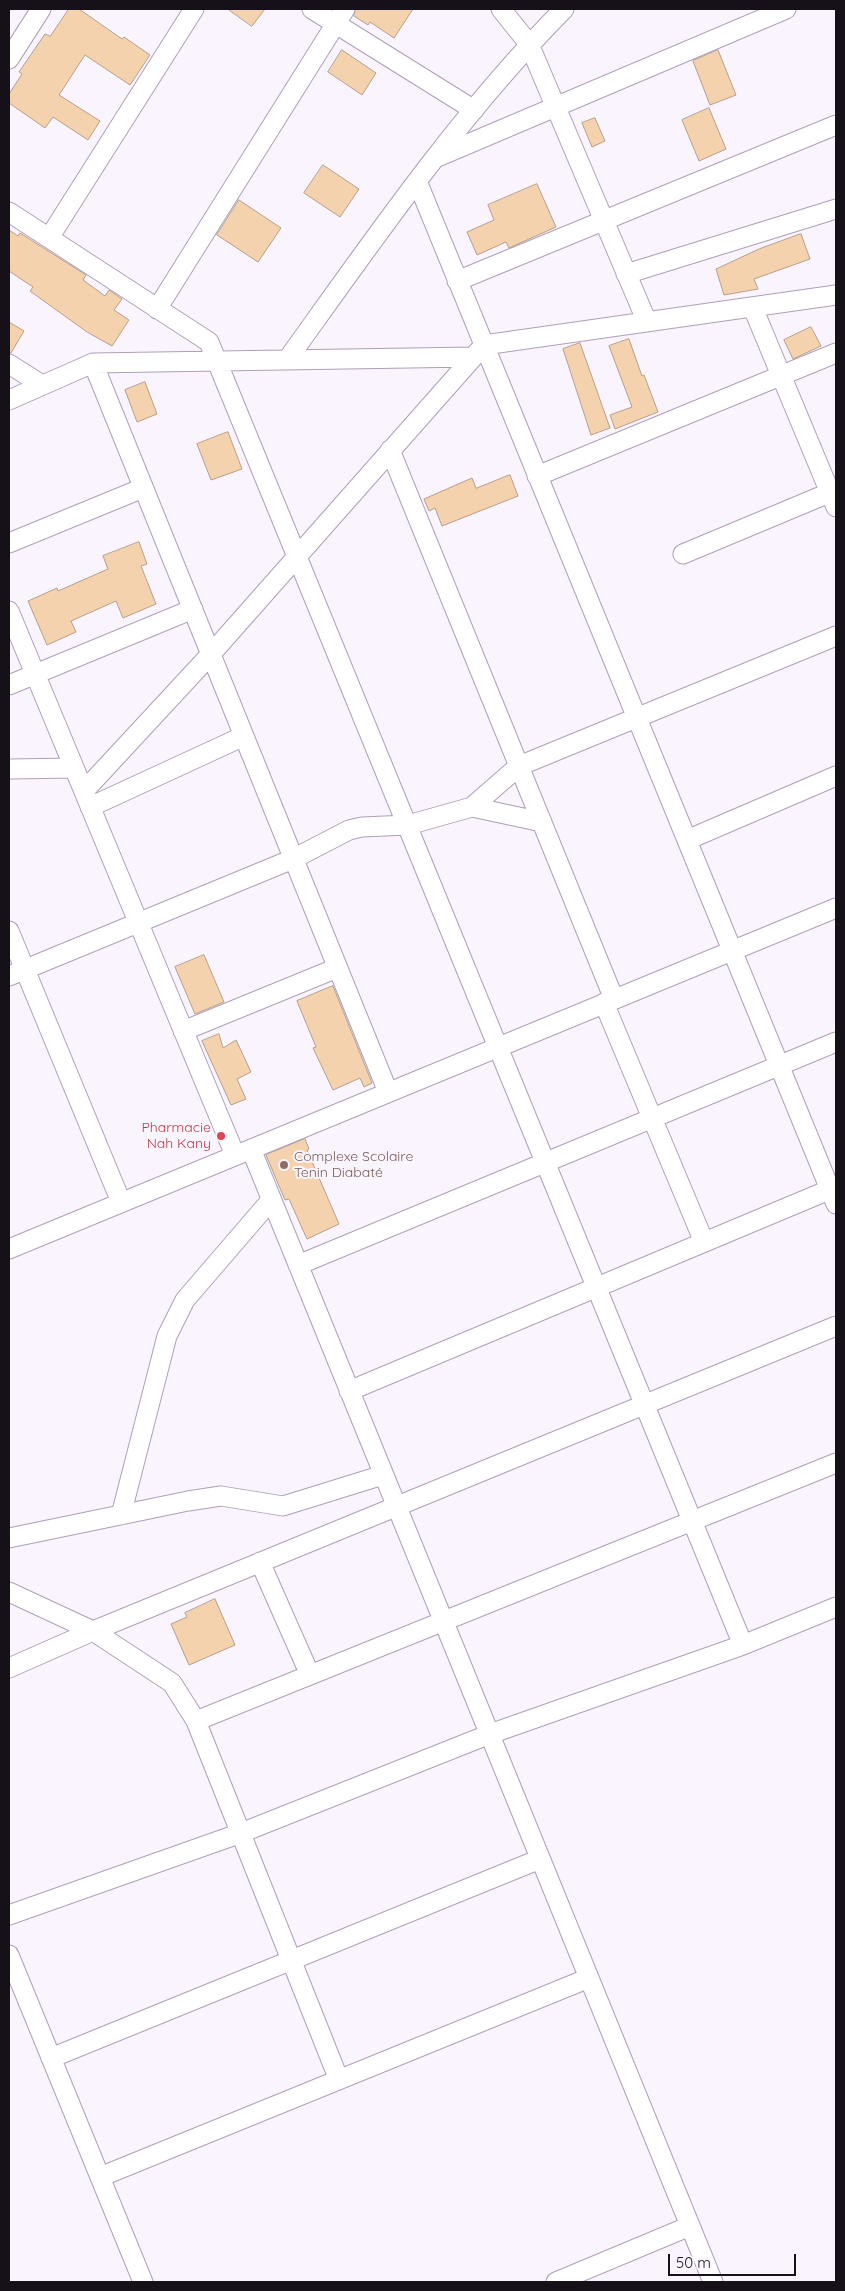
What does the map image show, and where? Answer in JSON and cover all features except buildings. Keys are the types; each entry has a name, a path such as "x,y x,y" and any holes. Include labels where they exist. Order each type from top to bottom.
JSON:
{"street":[{"path":"9,59 41,9"},
{"path":"49,238 194,9"},
{"path":"312,9 340,16 474,110"},
{"path":"501,9 529,44 647,322"},
{"path":"286,360 432,159 529,44 564,9"},
{"path":"432,159 786,9"},
{"path":"157,309 340,16"},
{"path":"457,281 836,125"},
{"path":"349,1391 704,1242 834,1194 779,1066 537,476 478,351 457,281 417,181"},
{"path":"626,274 836,209"},
{"path":"9,212 209,342 743,1645"},
{"path":"9,400 93,363 286,360 478,351 647,322 836,295"},
{"path":"683,554 834,497 753,308"},
{"path":"87,799 211,654 478,351"},
{"path":"537,476 836,353"},
{"path":"93,363 388,1092"},
{"path":"9,364 42,386"},
{"path":"390,450 542,822 652,1118 704,1242"},
{"path":"9,543 143,488"},
{"path":"9,685 192,609"},
{"path":"9,611 183,1031 243,1152 271,1200 712,2282"},
{"path":"17,973 293,859 349,830 362,827 408,825 472,807 519,766 836,636"},
{"path":"87,799 244,736"},
{"path":"9,768 74,768"},
{"path":"687,840 836,776"},
{"path":"472,807 542,822"},
{"path":"9,1249 836,908"},
{"path":"9,931 17,973 121,1202"},
{"path":"183,1031 337,968"},
{"path":"298,1265 836,1042"},
{"path":"121,1514 168,1336 185,1300 271,1200"},
{"path":"9,1668 93,1631 836,1326"},
{"path":"196,1721 836,1463"},
{"path":"9,1538 121,1514 222,1496 283,1506 383,1475"},
{"path":"260,1562 310,1675"},
{"path":"9,1592 93,1631 172,1683 196,1721 339,2080"},
{"path":"9,1915 241,1833 490,1734 743,1645 836,1607"},
{"path":"51,2058 540,1859"},
{"path":"9,1955 144,2282"},
{"path":"100,2177 589,1978"},
{"path":"556,2282 690,2226"}],"place":[{"name":"Pharmacie Nah Kany","path":"221,1136"},
{"name":"Complexe Scolaire Tenin Diabaté","path":"284,1165"}]}
